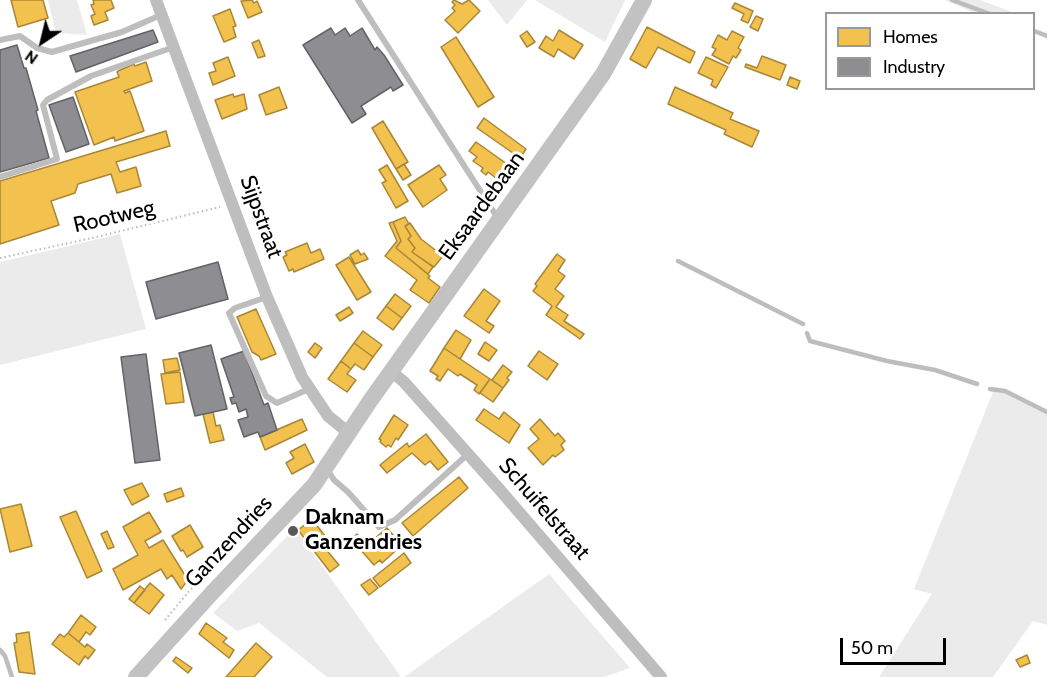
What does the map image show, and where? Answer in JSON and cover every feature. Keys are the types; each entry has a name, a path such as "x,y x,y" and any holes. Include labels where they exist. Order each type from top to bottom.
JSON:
{"main road":[{"name":"Eksaardebaan","path":"349,433 603,74 644,0"},
{"name":"Ganzendries","path":"136,677 203,602 314,485 349,433"}],"street":[{"name":"Sijpstraat","path":"156,0 234,203 267,297 302,377 328,416 349,433"},
{"name":"Schuifelstraat","path":"391,371 404,382 468,454 661,677"}],"lane":[{"path":"358,0 499,220"},
{"path":"0,40 20,36 37,48 52,52 122,32 162,14"},
{"path":"0,177 57,159 44,105 47,100 91,76 174,47"},
{"path":"267,297 235,308 229,313 266,396 277,403 310,388"},
{"path":"326,468 334,480 348,492 379,527 395,520 468,454"}],"path":[{"name":"Rootweg","path":"0,258 103,236 234,203"}],"shaded area":[{"path":"48,0 77,0 87,35 56,33"},
{"path":"488,0 527,0 507,25"},
{"path":"535,0 625,0 605,42"},
{"path":"945,0 980,0 1012,12 972,12"},
{"path":"120,234 146,329 0,365 0,262"},
{"path":"995,387 1047,412 1047,625 1033,621 993,677 879,677 932,594 914,589"},
{"path":"295,528 401,677 327,677 259,623 237,631 213,613"},
{"path":"549,574 630,668 604,677 404,677"}],"building: Homes":[{"path":"11,0 43,0 48,18 18,27"},
{"path":"93,0 111,0 114,8 105,12 108,20 94,25 91,16 95,14 91,5 94,4"},
{"path":"252,0 254,3 257,1 262,12 248,18 241,1"},
{"path":"454,0 462,4 469,0 480,11 458,33 445,20 455,11 452,8 455,5 452,2"},
{"path":"735,3 753,11 748,23 741,20 744,14 732,8"},
{"path":"230,9 236,26 233,27 236,37 224,42 213,16"},
{"path":"756,16 763,19 758,31 750,27"},
{"path":"647,27 695,52 690,63 658,47 646,68 630,59"},
{"path":"559,30 583,45 574,59 558,49 554,57 539,48 546,36 553,41"},
{"path":"527,31 535,42 527,47 520,36"},
{"path":"732,31 744,37 738,48 741,50 736,58 733,56 729,64 712,55 716,49 712,47 718,35 727,40"},
{"path":"456,37 494,97 478,107 441,47"},
{"path":"259,40 265,56 258,58 252,43"},
{"path":"762,56 786,65 780,80 745,67 746,64 757,68"},
{"path":"228,57 235,76 213,85 209,73 216,71 213,63"},
{"path":"706,57 728,67 716,88 711,85 713,80 698,73"},
{"path":"146,62 152,81 124,91 125,93 130,91 144,131 115,141 114,137 94,145 75,92 119,77 118,71"},
{"path":"790,77 800,81 797,89 787,85"},
{"path":"279,87 287,108 266,115 259,95"},
{"path":"675,87 733,113 730,119 759,131 752,147 724,134 726,130 668,104"},
{"path":"233,94 234,97 244,94 247,109 222,119 215,100"},
{"path":"484,118 526,149 520,158 477,128"},
{"path":"383,121 408,162 396,169 372,128"},
{"path":"166,131 170,146 116,162 120,172 136,167 141,186 117,193 111,174 78,184 75,193 51,201 59,225 0,244 0,181"},
{"path":"476,142 507,164 496,178 488,172 486,175 481,171 483,168 473,161 477,157 469,151"},
{"path":"404,164 411,175 403,180 396,169"},
{"path":"387,165 408,201 396,208 382,183 386,181 379,170"},
{"path":"439,165 446,175 440,179 447,190 423,207 408,185"},
{"path":"405,217 409,224 405,226 411,236 408,239 415,248 412,252 433,267 428,274 396,248 401,241 393,222"},
{"path":"393,222 401,241 396,248 440,287 429,303 410,290 417,280 385,256 397,241 389,223"},
{"path":"410,223 421,239 443,256 434,267 412,252 415,248 408,239 411,236 405,226"},
{"path":"307,243 311,253 320,249 324,259 294,272 293,269 289,271 283,257 287,255 285,252"},
{"path":"358,250 368,259 355,264 350,255"},
{"path":"557,254 565,260 558,271 565,276 555,289 564,296 556,307 568,315 564,321 584,334 580,339 546,315 552,306 533,291 537,286 535,284"},
{"path":"349,257 371,292 357,300 336,265"},
{"path":"484,289 500,301 486,321 494,326 489,333 464,316"},
{"path":"395,294 411,306 402,318 386,306"},
{"path":"386,306 402,318 393,330 377,318"},
{"path":"349,307 353,313 340,321 336,315"},
{"path":"256,309 276,354 261,360 252,352 237,317"},
{"path":"456,330 471,340 460,359 444,348"},
{"path":"363,331 382,345 373,357 354,343"},
{"path":"485,342 497,350 489,361 478,354"},
{"path":"315,343 322,348 315,358 308,352"},
{"path":"354,343 373,357 364,370 355,364 351,369 341,361"},
{"path":"444,348 490,379 479,394 474,390 477,385 448,369 440,381 436,379 438,376 430,371"},
{"path":"539,351 558,364 547,380 528,366"},
{"path":"177,358 180,370 165,373 163,360"},
{"path":"341,361 351,369 347,374 356,380 347,392 328,379"},
{"path":"503,365 512,372 503,388 492,380"},
{"path":"180,372 184,402 166,404 161,374"},
{"path":"490,379 503,388 493,402 480,393"},
{"path":"484,409 499,419 504,412 520,425 509,443 476,420"},
{"path":"213,412 216,426 220,425 224,440 210,443 203,414"},
{"path":"394,415 408,425 391,447 388,445 386,447 379,439"},
{"path":"302,419 307,430 265,450 260,437"},
{"path":"540,419 555,436 558,433 565,441 561,445 564,450 555,457 553,455 543,465 528,448 539,439 530,429"},
{"path":"426,434 448,462 438,470 430,461 425,465 412,453 387,473 380,465 407,443 409,447"},
{"path":"305,444 314,462 292,474 286,463 294,458 290,452"},
{"path":"459,477 468,488 413,536 402,523"},
{"path":"142,483 149,496 132,505 124,490"},
{"path":"181,488 184,496 167,502 164,494"},
{"path":"21,504 32,546 10,552 0,509"},
{"path":"76,511 102,571 87,578 60,517"},
{"path":"149,512 161,532 145,541 149,548 163,540 188,580 181,589 172,575 167,579 161,569 123,590 113,569 138,555 123,527"},
{"path":"312,519 325,536 319,541 339,565 330,572 298,530"},
{"path":"190,525 203,547 187,557 172,536"},
{"path":"387,528 402,545 382,563 380,560 374,565 351,539 357,534 367,545"},
{"path":"107,531 114,547 108,549 101,534"},
{"path":"404,553 411,563 380,587 373,578"},
{"path":"370,579 378,588 369,595 361,585"},
{"path":"150,583 164,595 149,614 134,603"},
{"path":"140,586 145,590 134,603 129,599"},
{"path":"81,615 96,627 90,635 86,632 79,642 68,633"},
{"path":"206,623 227,638 223,642 234,650 229,658 199,634"},
{"path":"29,632 35,674 19,672 14,643 17,642 16,634"},
{"path":"68,633 85,647 87,644 95,650 88,659 85,656 79,665 52,644 60,634 64,637"},
{"path":"256,643 272,657 254,677 226,677"},
{"path":"1027,655 1030,663 1020,667 1016,660"},
{"path":"176,657 192,668 188,673 173,661"}],"building: Industry":[{"path":"331,28 335,35 345,28 350,36 362,28 375,50 377,47 384,55 403,85 393,91 391,87 361,106 366,114 352,123 303,45"},
{"path":"153,30 158,42 76,72 70,56"},
{"path":"17,45 38,110 36,111 49,158 0,172 0,50"},
{"path":"73,97 89,144 66,152 49,105"},
{"path":"218,262 228,299 156,319 146,282"},
{"path":"211,345 227,409 195,416 179,353"},
{"path":"244,351 264,405 268,403 277,430 260,437 258,432 244,437 238,420 248,417 246,409 239,412 236,403 232,404 230,398 234,397 221,359"},
{"path":"146,354 160,460 135,463 121,357"}],"waterway":[{"path":"952,0 985,12"},
{"path":"1035,31 1047,36"},
{"path":"678,261 803,324"},
{"path":"807,333 810,341 887,361 935,370 977,384"},
{"path":"990,389 1005,391 1047,412"},
{"path":"0,650 5,656 12,677"}],"place":[{"name":"Daknam Ganzendries","path":"293,531"}]}
